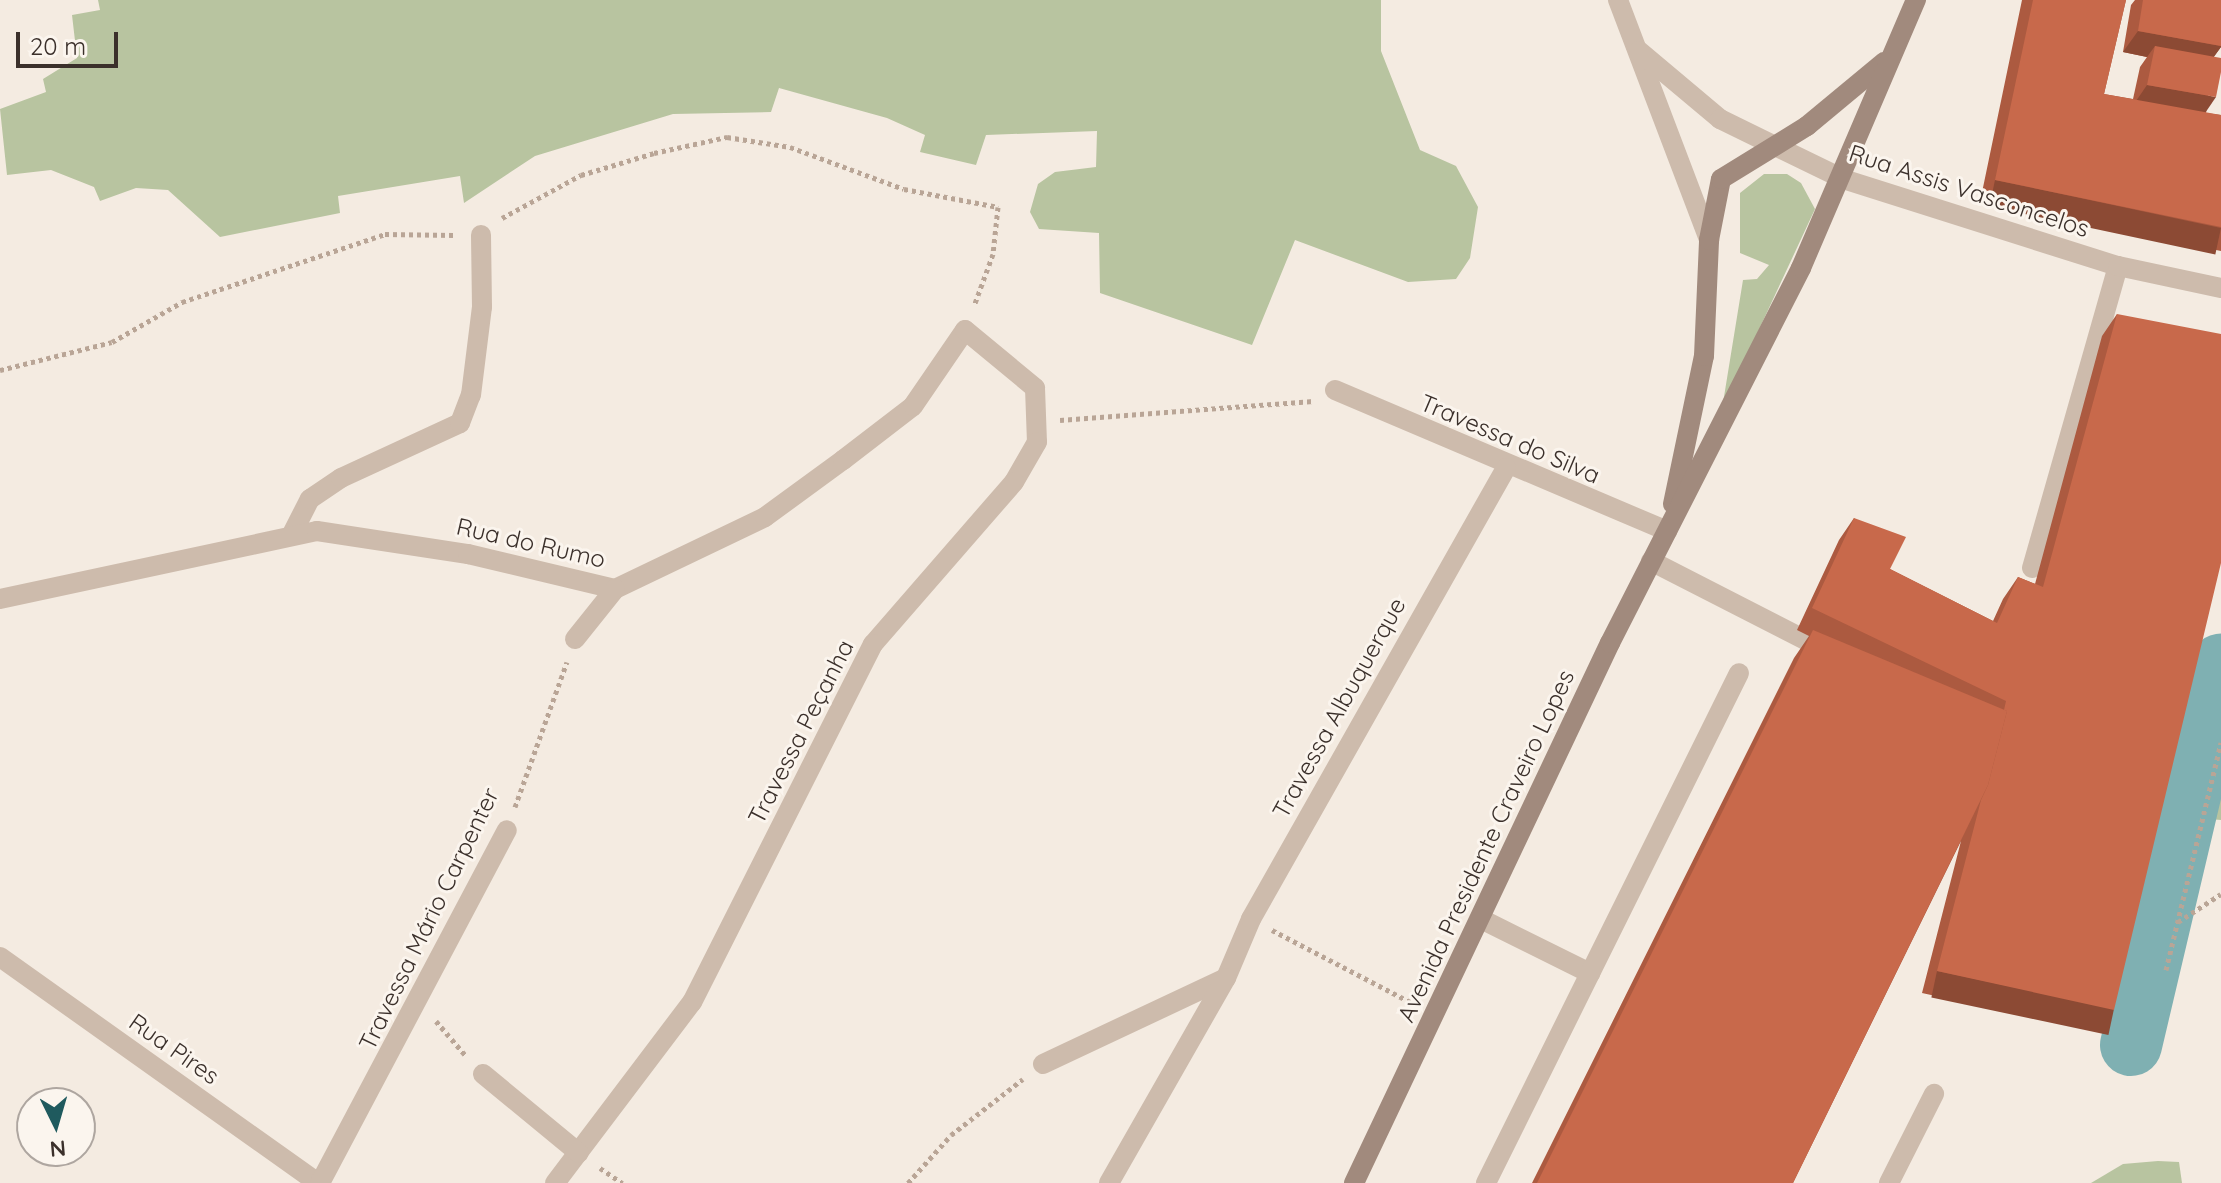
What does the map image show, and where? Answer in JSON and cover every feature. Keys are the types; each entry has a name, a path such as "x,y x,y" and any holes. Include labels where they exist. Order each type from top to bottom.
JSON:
{"main road":[{"name":"Avenida Presidente Craveiro Lopes","path":"1354,1183 1651,561 1843,179 1888,59 1916,0"},
{"name":"Avenida Presidente Craveiro Lopes","path":"1667,531 1704,356 1709,240 1721,179 1773,143 1807,126 1888,59"}],"street":[{"name":"Avenida Presidente Craveiro Lopes","path":"1618,0 1709,240"},
{"name":"Rua Assis Vasconcelos","path":"1639,51 1683,94 1843,179 2118,266 2221,288"},
{"path":"293,532 310,499 341,478 460,423 471,395 482,307 481,235"},
{"path":"2032,568 2118,266"},
{"path":"965,330 1035,388 1041,421"},
{"name":"Rua do Rumo","path":"0,599 293,532 408,543 615,589 765,517 832,468 913,406 965,330"},
{"name":"Travessa do Silva","path":"1335,390 1506,468 1667,531"},
{"name":"Travessa Peçanha","path":"555,1183 692,1002 873,644 994,510 1037,442 1041,421"},
{"name":"Travessa Albuquerque","path":"1109,1183 1226,978 1251,919 1506,468"},
{"path":"1651,561 1847,661"},
{"path":"575,639 615,589"},
{"path":"1486,1183 1739,673"},
{"name":"Travessa Mário Carpenter","path":"319,1183 420,1004 507,830"},
{"path":"1481,919 1590,973"},
{"name":"Rua Pires","path":"0,957 319,1183"},
{"path":"1043,1064 1226,978"},
{"path":"483,1074 579,1153"},
{"path":"1889,1183 1934,1094"}],"path":[{"path":"0,370 112,342 182,302 385,234 481,235 527,199 654,153 727,137 790,147 904,189 998,207 993,254 965,330"},
{"path":"1041,421 1314,401 1335,390"},
{"name":"Travessa Mário Carpenter","path":"507,830 575,639"},
{"path":"2166,970 2221,743"},
{"path":"2178,922 2221,894"},
{"path":"1251,919 1434,1015"},
{"path":"420,1004 483,1074"},
{"path":"908,1183 951,1135 1043,1064"}],"green space":[{"path":"98,0 1381,0 1381,51 1420,150 1456,166 1478,207 1470,258 1456,279 1408,282 1295,240 1252,345 1100,293 1099,233 1039,229 1030,212 1038,184 1055,172 1096,167 1097,131 986,135 976,165 920,152 925,135 887,118 779,88 771,112 673,114 535,156 464,203 460,176 338,196 340,213 220,237 168,190 136,188 100,201 94,187 51,170 7,175 0,109 46,92 43,79 77,58 72,15 100,10"},
{"path":"1764,174 1787,174 1801,183 1815,209 1722,409 1743,280 1757,279 1769,265 1740,253 1740,193"},
{"path":"2221,665 2221,820 2185,817"},
{"path":"2179,1162 2182,1183 2091,1183 2123,1164"}],"building":[{"path":"2033,0 2126,0 2104,94 2221,115 2221,227 1995,180"},
{"path":"2143,0 2221,0 2221,46 2138,31"},
{"path":"2155,46 2221,58 2216,97 2147,85"},
{"path":"2117,314 2221,334 2221,563 2114,1010 1937,971 2007,711 2004,710 2006,701 1812,608 1854,518 1906,537 1890,569 1997,623 2018,577 2043,587"},
{"path":"1813,630 2007,711 1988,785 1793,1183 1537,1183"}],"waterway":[{"path":"2131,1045 2221,665"}]}
